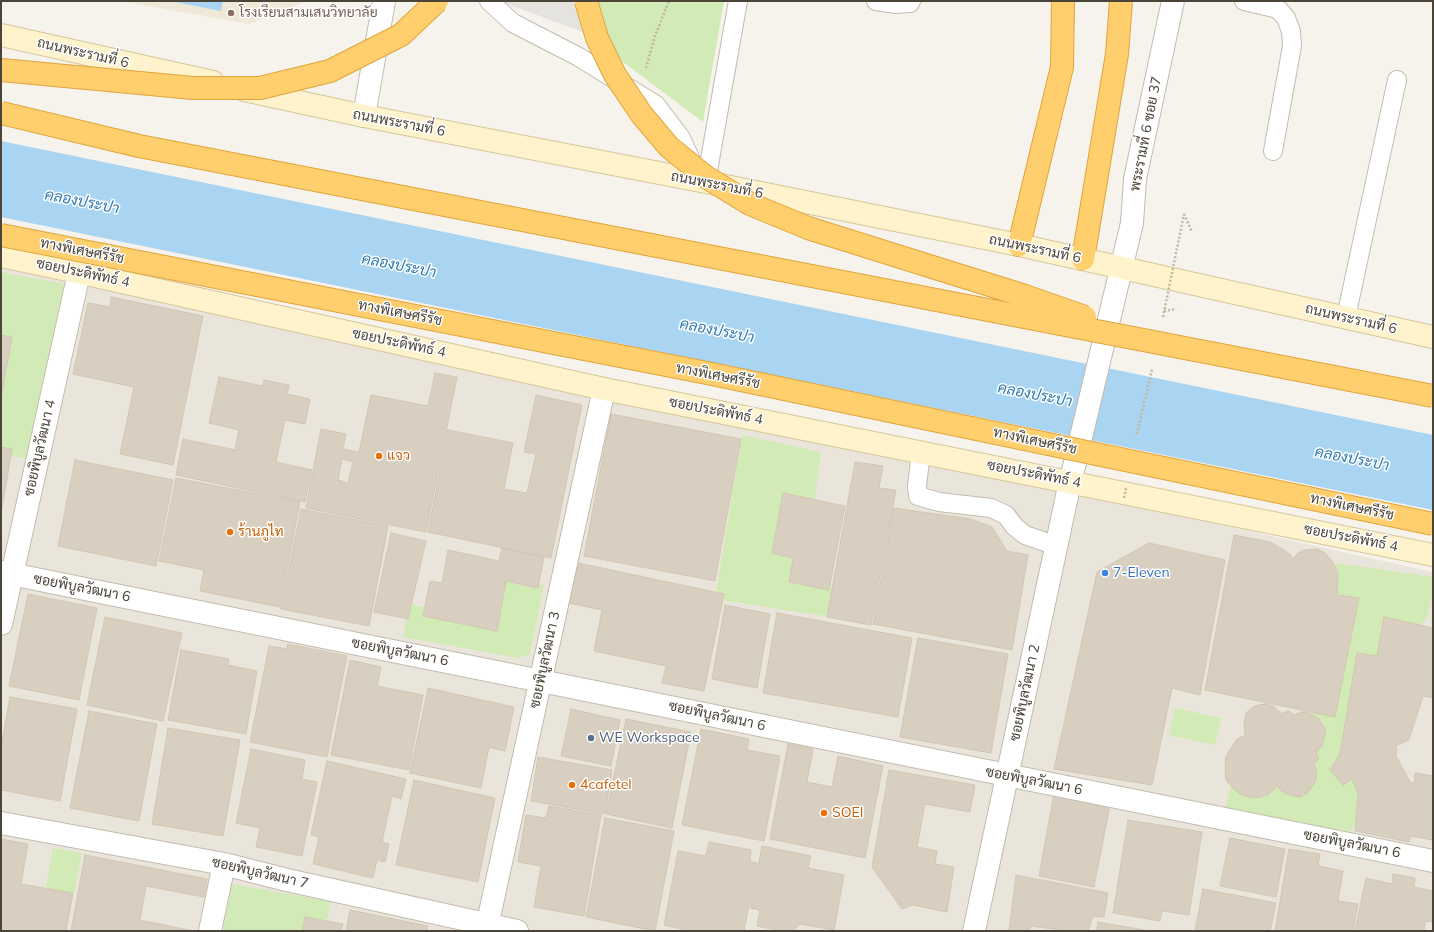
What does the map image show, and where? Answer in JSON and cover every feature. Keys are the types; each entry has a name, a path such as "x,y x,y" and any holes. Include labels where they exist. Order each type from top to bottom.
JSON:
{"highway":[{"path":"1,70 192,88 260,88 330,71 401,35 437,1"},
{"path":"586,1 597,38 615,76 642,115 669,147 706,177 750,204 808,228 1025,296 1138,338"},
{"path":"1018,245 1062,67 1063,1"},
{"path":"1083,259 1117,54 1121,1"},
{"path":"1,113 139,146 1433,396"},
{"name":"ทางพิเศษศรีรัช","path":"1,235 708,373 1433,524"}],"main road":[{"name":"ถนนพระรามที่ 6","path":"1,35 364,116 703,181 1018,245 1433,337"},
{"name":"ซอยประดิพัทธ์ 4","path":"1,256 604,389 1433,555"}],"street":[{"path":"364,116 384,1"},
{"name":"พระรามที่ 6 ซอย 37","path":"1112,305 1132,223 1135,179 1173,1"},
{"name":"ซอยพิบูลวัฒนา 4","path":"1,624 6,573 77,282 77,272"},
{"name":"ซอยพิบูลวัฒนา 2","path":"974,931 1071,482 1112,305"},
{"name":"ซอยพิบูลวัฒนา 3","path":"487,928 604,389"},
{"name":"ซอยพิบูลวัฒนา 6","path":"6,573 540,680 1007,776 1433,860"},
{"name":"ซอยพิบูลวัฒนา 7","path":"1,823 224,864 487,928 517,931"},
{"path":"210,931 224,864"}],"lane":[{"path":"489,1 513,24 578,57 656,105 681,138 703,181"},
{"path":"703,181 738,1"},
{"path":"876,1 896,4 910,3 911,1"},
{"path":"1244,1 1278,9 1286,18 1291,31 1292,46 1273,151"},
{"path":"1346,317 1397,80"},
{"path":"921,452 917,486 918,496 940,502 991,508 1006,515 1014,526 1025,535 1057,546"}],"path":[{"path":"639,94 655,36 669,1"},
{"path":"1184,214 1192,232"}],"shaded area":[{"name":"โรงเรียนสามเสนวิทยาลัย","path":"122,1 306,1 249,24"},
{"path":"503,1 596,1 583,32 504,3"},
{"path":"1,266 1101,498 1433,572 1433,931 1,931"}],"green space":[{"path":"596,1 724,1 703,122 583,32"},
{"path":"1,272 64,284 68,292 26,459 1,453"},
{"path":"742,435 821,452 804,579 838,587 831,617 715,599"},
{"path":"1336,563 1433,577 1433,591 1427,617 1411,638 1366,793 1351,832 1225,809 1233,778 1318,697"},
{"path":"496,575 544,585 530,654 518,658 403,637 409,604 486,620"},
{"path":"1175,708 1221,718 1215,745 1169,735"},
{"path":"53,848 82,853 73,899 45,894"},
{"path":"232,884 331,902 324,931 223,931"}],"water":[{"path":"170,1 223,1 221,11"},
{"name":"คลองประปา","path":"1,141 1433,435 1433,510 1,217"}],"building":[{"path":"111,297 203,316 173,465 120,454 134,387 73,374 88,303 110,307"},
{"path":"1,335 12,337 1,397"},
{"name":"แจว","path":"435,373 457,377 426,532 306,508 321,429 346,434 343,449 359,452 371,395 428,406","holes":["342,459 353,462 348,483 338,480"]},
{"path":"219,377 263,386 264,380 289,385 287,394 310,399 305,424 285,420 276,462 312,470 305,502 176,475 183,439 235,450 239,430 209,423"},
{"path":"536,395 582,405 551,558 428,532 448,430 513,443 504,489 527,493 536,454 524,452"},
{"path":"611,414 741,439 715,581 584,556"},
{"path":"1,447 12,449 1,514"},
{"path":"75,460 173,480 156,566 58,546"},
{"path":"855,462 883,466 879,488 896,490 871,625 827,617"},
{"name":"ร้านภูไท","path":"176,478 300,502 280,607 200,591 204,570 159,561"},
{"path":"783,493 845,506 829,590 789,582 793,558 772,553"},
{"path":"894,508 971,519 992,527 1007,551 1028,555 1012,650 873,624"},
{"path":"301,509 388,526 369,626 281,609"},
{"path":"391,533 426,541 408,619 374,612"},
{"path":"1234,535 1270,542 1290,554 1292,559 1304,550 1318,549 1325,553 1333,562 1338,573 1337,595 1359,598 1335,717 1205,690"},
{"path":"1149,543 1225,560 1200,695 1172,688 1152,785 1054,769 1097,572"},
{"path":"502,548 544,557 538,588 506,581 497,631 423,616 430,581 442,583 448,550 499,561"},
{"path":"578,563 724,594 704,691 662,683 666,666 594,651 602,610 569,603"},
{"path":"28,594 97,608 79,700 9,686"},
{"path":"725,605 770,614 757,688 712,679"},
{"path":"777,613 912,638 898,717 763,693"},
{"path":"105,617 182,633 163,721 87,705"},
{"path":"1384,617 1433,628 1433,698 1423,696 1409,740 1397,745 1396,756 1410,782 1414,783 1415,773 1433,776 1433,840 1411,836 1409,842 1355,831 1358,794 1352,779 1343,785 1330,770 1340,754 1357,653 1377,656"},
{"path":"918,638 1008,654 991,753 900,737"},
{"path":"288,644 347,656 327,757 250,742 269,646 287,649"},
{"path":"181,650 229,659 228,665 257,671 246,734 168,720"},
{"path":"350,660 381,667 377,686 423,695 409,770 331,755"},
{"path":"428,688 514,707 505,751 489,747 481,788 410,773"},
{"path":"10,697 77,709 60,801 1,790 1,747"},
{"path":"1265,704 1273,706 1281,714 1287,711 1294,715 1302,712 1308,713 1318,718 1325,728 1322,746 1316,753 1318,760 1314,764 1317,772 1316,779 1307,793 1300,797 1289,795 1277,786 1269,794 1252,798 1242,795 1226,780 1226,756 1237,739 1245,735 1244,722 1246,713 1254,706"},
{"name":"WE Workspace","path":"571,709 620,720 611,766 561,756"},
{"path":"89,711 157,724 139,821 70,808"},
{"path":"626,719 691,732 672,828 606,814"},
{"path":"168,728 240,740 223,836 152,824"},
{"path":"701,729 749,739 747,750 780,756 764,841 682,825"},
{"name":"SOEI","path":"788,744 813,749 807,782 832,787 838,756 883,766 865,858 770,839"},
{"path":"251,749 305,760 302,779 317,782 302,856 256,847 260,828 236,823"},
{"name":"4cafetel","path":"538,757 612,770 605,814 531,801"},
{"path":"327,761 406,779 401,799 392,796 382,842 389,844 385,862 377,860 373,878 313,864 319,837 311,835"},
{"path":"889,770 975,785 970,812 925,804 917,847 937,851 935,864 954,867 947,912 913,905 902,909 872,867"},
{"path":"414,780 495,798 478,882 396,865"},
{"path":"1054,794 1110,805 1094,887 1039,876"},
{"path":"549,806 601,815 584,916 534,907 541,866 518,862 526,815 546,818"},
{"path":"605,818 674,831 655,931 586,917"},
{"path":"1128,820 1202,832 1189,915 1162,911 1160,921 1113,913"},
{"path":"1230,838 1285,849 1276,897 1220,886"},
{"path":"1,839 28,844 21,884 73,893 66,931 1,931"},
{"path":"709,842 751,850 750,861 757,863 744,931 691,931 664,925 678,851 706,856"},
{"path":"762,846 811,856 808,868 844,875 834,930 800,924 793,931 780,931 757,926 760,910 750,908"},
{"path":"1289,849 1320,854 1318,866 1343,871 1338,901 1358,904 1353,931 1275,931"},
{"path":"85,855 207,879 204,897 146,886 140,920 193,931 71,931"},
{"path":"1393,874 1415,878 1414,887 1433,891 1433,922 1425,921 1424,931 1355,931 1366,878 1392,884"},
{"path":"1016,875 1108,893 1104,917 1093,916 1088,931 1069,931 1031,926 1029,931 1009,931"},
{"path":"1203,889 1276,903 1270,931 1195,931"},
{"path":"350,910 428,926 427,931 346,931"},
{"path":"305,917 343,924 341,931 302,931"},
{"path":"1098,922 1150,931 1097,931"}],"place":[{"name":"โรงเรียนสามเสนวิทยาลัย","path":"231,13"},
{"name":"แจว","path":"379,456"},
{"name":"ร้านภูไท","path":"230,532"},
{"name":"7-Eleven","path":"1105,573"},
{"name":"WE Workspace","path":"591,738"},
{"name":"4cafetel","path":"572,785"},
{"name":"SOEI","path":"824,813"}]}
